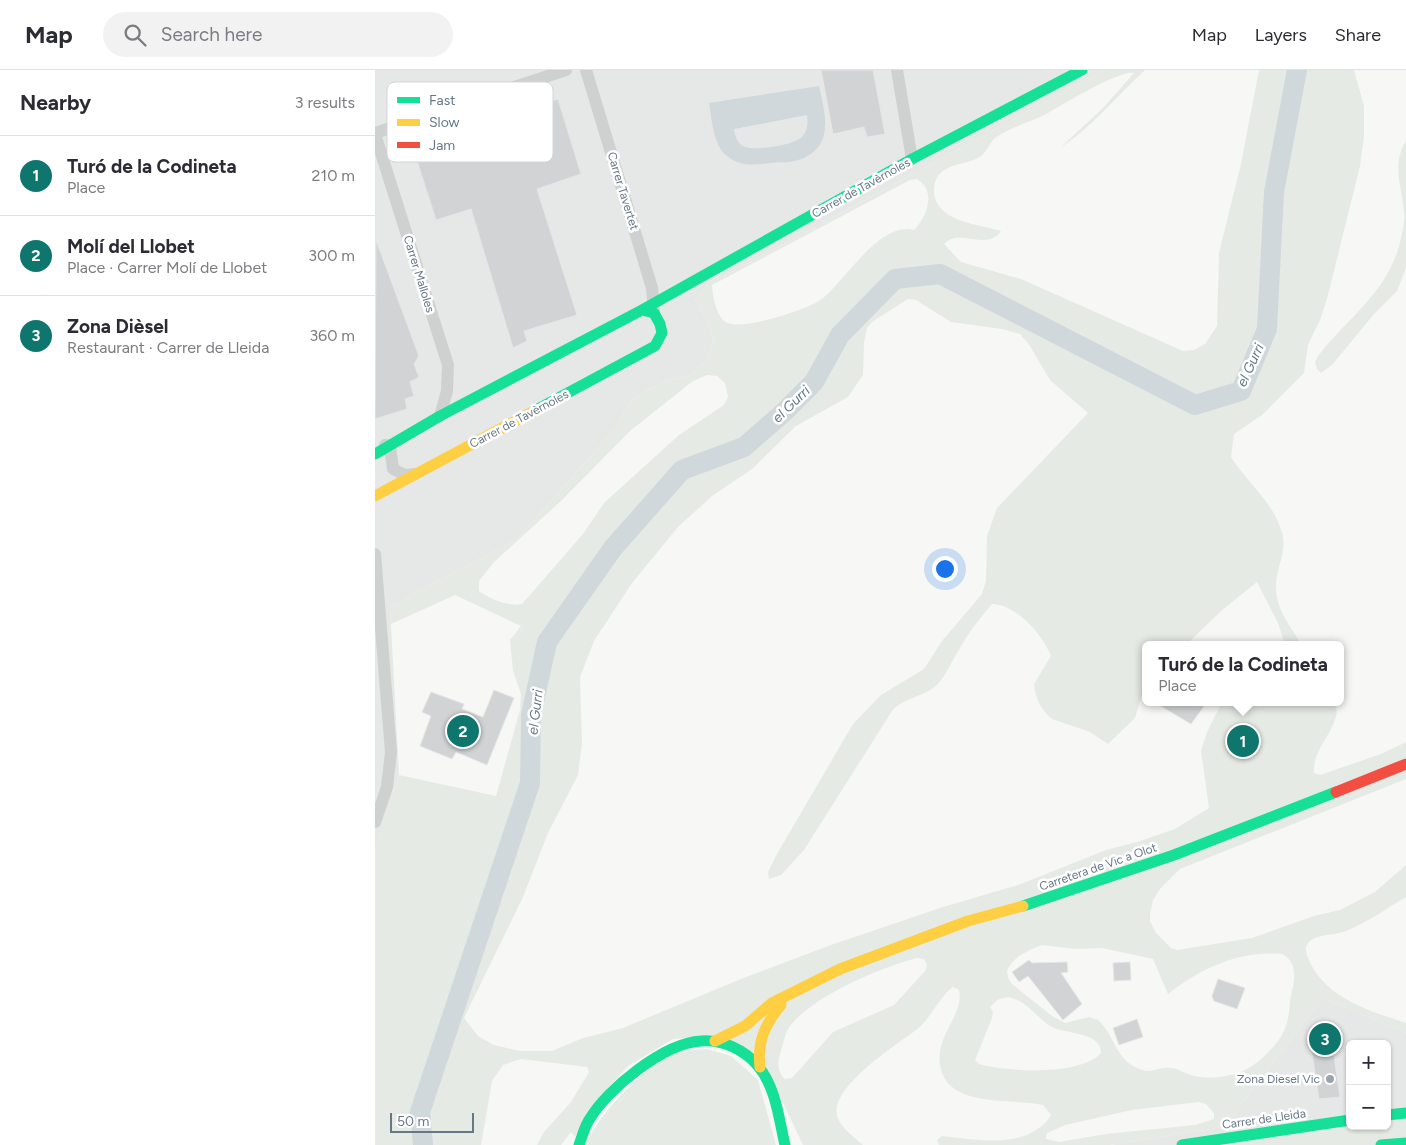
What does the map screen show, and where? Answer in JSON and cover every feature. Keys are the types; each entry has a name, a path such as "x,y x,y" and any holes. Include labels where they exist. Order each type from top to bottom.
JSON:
{"street":[{"path":"530,82 566,70"},
{"name":"Carrer Tavertet","path":"586,70 652,288 650,309"},
{"path":"897,70 912,159"},
{"name":"Carrer de Tavèrnoles","path":"375,454 440,416 650,309 912,159 1081,70"},
{"path":"375,133 387,129"},
{"name":"Carrer Malloles","path":"375,133 448,365 447,391 440,416"},
{"name":"Carrer de Tavèrnoles","path":"375,496 658,344 663,334 663,325 650,309"},
{"path":"375,445 390,446 393,469 405,475 417,474"},
{"path":"375,554 391,752 387,787 375,822"},
{"name":"Carretera de Vic a Olot","path":"715,1041 745,1026 772,1003 840,969 968,921 1039,902 1165,858 1406,764"},
{"name":"Carretera de Vic a Olot","path":"760,1068 758,1056 763,1029 773,1014 797,990"},
{"path":"579,1145 589,1120 620,1086 639,1071 659,1057 680,1046 688,1043 715,1041 740,1051 760,1068 771,1092 785,1145"},
{"path":"1391,1115 1406,1113"},
{"name":"Carrer de Lleida","path":"1183,1145 1346,1121"},
{"path":"1381,1145 1406,1143"}],"shaded area":[{"path":"375,70 1104,70 730,273 710,281 695,300 707,320 713,342 706,360 689,376 667,380 633,398 613,431 518,538 390,607 399,775 375,850"},
{"path":"1104,70 1145,70 1094,121 1060,148 1103,108 1134,73 1127,73 1106,81 1046,114 1001,134 995,138 981,156 974,160 951,166 941,173 934,185 934,191 936,201 950,215 960,220 1001,231 995,237 988,240 950,239 944,244 961,262 1021,279 1183,351 1194,350 1205,344 1217,326 1219,253 1241,164 1259,70 1354,70 1364,106 1364,137 1360,166 1327,299 1320,320 1308,345 1304,373 1262,415 1234,434 1231,457 1267,502 1278,522 1282,533 1283,552 1276,582 1276,592 1285,619 1299,641 1284,641 1278,623 1257,582 1221,611 1190,641 1142,641 1142,695 1135,718 1108,744 1090,732 1052,719 1045,712 1037,699 1034,684 1051,656 1047,647 1028,622 1011,609 992,604 967,636 938,684 927,692 902,703 892,711 804,850 781,875 769,879 768,872 777,854 853,724 881,695 924,669 942,641 982,594 986,581 987,536 997,508 1088,413 1050,380 1030,346 1020,334 1002,329 951,322 916,300 908,299 872,322 867,328 864,343 863,375 848,397 796,426 752,469 712,496 678,527 632,583 594,641 580,677 582,743 578,775 548,833 523,897 464,1018 478,1036 494,1045 520,1051 552,1051 583,1038 623,1028 741,979 831,945 943,907 1021,884 1106,850 1175,829 1209,808 1201,751 1207,732 1220,706 1336,706 1335,719 1318,753 1314,773 1320,775 1381,754 1406,742 1406,779 1180,869 1160,889 1153,900 1150,921 1156,933 1171,948 1177,950 1252,938 1314,916 1340,910 1375,892 1406,865 1406,897 1341,933 1313,939 1307,944 1306,951 1316,973 1326,984 1337,993 1364,1008 1406,1023 1406,1033 1323,998 1224,1127 1110,1145 939,1145 937,1140 942,1136 995,1141 1016,1138 1027,1135 1037,1129 1051,1115 1043,1105 972,1097 959,1092 949,1084 940,1068 939,1058 942,1043 959,1001 959,990 953,987 916,1030 866,1068 844,1092 838,1105 837,1116 844,1128 863,1145 803,1145 765,1065 719,1035 673,1039 628,1066 588,1110 575,1137 571,1132 561,1145 537,1145 544,1132 571,1102 589,1072 587,1067 521,1059 503,1065 492,1081 481,1145 375,1145 375,850 399,775 496,796 520,710 521,694 513,671 510,640 521,626 455,595 391,624 390,607 518,538 613,431 633,398 667,380 689,376 706,360 713,342 707,320 695,300 710,281 730,273","holes":["917,179 927,190 928,197 926,211 919,225 914,230 901,230 888,235 875,244 819,301 800,310 771,319 742,324 731,324 724,321 718,313 712,285 910,180","707,375 717,376 725,383 728,397 724,405 679,435 604,503 583,534 522,604 500,602 479,591 479,581 494,562 561,501 630,431 693,381","1042,945 1075,949 1102,948 1153,959 1168,994 1207,969 1236,958 1251,955 1282,954 1292,964 1294,970 1294,982 1284,1032 1274,1046 1256,1063 1235,1074 1208,1078 1194,1076 1173,1068 1150,1071 1141,1070 1128,1063 1098,1020 1089,1017 1065,1023 1052,1016 1012,984 1008,978 1007,971 1009,966 1021,955","917,958 924,959 927,965 925,971 894,1005 833,1032 792,1078 785,1079 782,1076 779,1070 779,1059 788,1029 798,1017 828,995 847,985 902,962","1007,997 1020,1001 1052,1027 1089,1037 1096,1041 1100,1046 1101,1053 1077,1066 1061,1069 1007,1069 979,1064 975,1060 992,1018 993,1012 990,1007 997,1000","1199,1102 1206,1104 1214,1113 1214,1119 1195,1125 1106,1134 1059,1142 1046,1139 1047,1133 1065,1125 1132,1110"]},
{"path":"819,86 825,118 823,137 819,146 812,153 801,159 790,162 743,164 732,160 722,152 714,132 709,103","holes":["807,115 806,129 802,137 798,140 775,146 757,148 742,146 734,132 734,129"]},
{"path":"1406,141 1406,268 1397,291 1374,314 1332,365 1321,373 1317,369 1315,362 1318,356 1367,302 1388,273 1396,257 1404,225 1398,167 1399,158"},
{"path":"1323,998 1406,1033 1406,1145 1110,1145 1224,1127"},
{"path":"706,1049 731,1056 758,1080 776,1145 585,1145 592,1132 613,1104 641,1076 669,1056 686,1050"},
{"path":"1406,1120 1406,1139 1365,1145 1236,1145 1346,1128 1346,1130 1391,1130 1391,1122"}],"building":[{"path":"821,70 873,70 885,134 867,137 864,127 833,134"},
{"path":"558,99 581,174 537,189 577,315 524,331 527,341 513,348 471,209 436,220 417,162 553,162 553,101"},
{"path":"376,240 419,356 414,364 419,377 410,382 414,396 405,399 407,409 375,419"},
{"path":"494,690 514,698 487,765 456,752 452,759 420,746 431,716 422,712 431,692 464,704 462,709 483,717"},
{"path":"1161,706 1204,706 1191,724"},
{"path":"1029,960 1032,963 1067,962 1068,972 1061,973 1082,1004 1063,1020 1028,976 1019,982 1012,972"},
{"path":"1130,962 1131,980 1114,981 1113,963"},
{"path":"1218,979 1245,988 1237,1009 1214,1001 1212,996"},
{"path":"1137,1019 1143,1037 1119,1045 1113,1028"},
{"path":"1320,1024 1340,1032 1333,1049 1340,1097 1319,1099 1311,1046"}],"waterway":[{"name":"el Gurri","path":"423,1145 420,1112 530,783 531,715 547,642 613,548 682,470 744,447 783,413 814,382 840,335 895,279 940,274 1195,405 1241,391 1267,329 1274,192 1297,70"}],"traffic: fast":[{"path":"642,310 912,159 1082,70"},
{"path":"375,454 440,416 642,310 654,313 662,333 655,346 534,411"},
{"path":"1023,906 1174,855 1336,792"},
{"path":"579,1145 584,1129 597,1108 623,1082 654,1059 670,1050 701,1041 717,1042 733,1047 747,1055 758,1066 764,1074 773,1094 785,1145"},
{"path":"1391,1115 1406,1113"},
{"path":"1182,1145 1346,1121"},
{"path":"1381,1145 1406,1143"}],"traffic: slow":[{"path":"375,496 534,411"},
{"path":"715,1041 745,1026 772,1003 840,969 968,921 1023,906"},
{"path":"760,1067 759,1058 763,1034 781,1005"}],"traffic: jam":[{"path":"1336,792 1406,764"}],"place":[{"name":"Molí del Llobet","path":"463,731"},
{"name":"Turó de la Codineta","path":"1243,741"},
{"name":"Zona Dièsel","path":"1325,1039"},
{"name":"Zona Diesel Vic","path":"1330,1079"}]}
